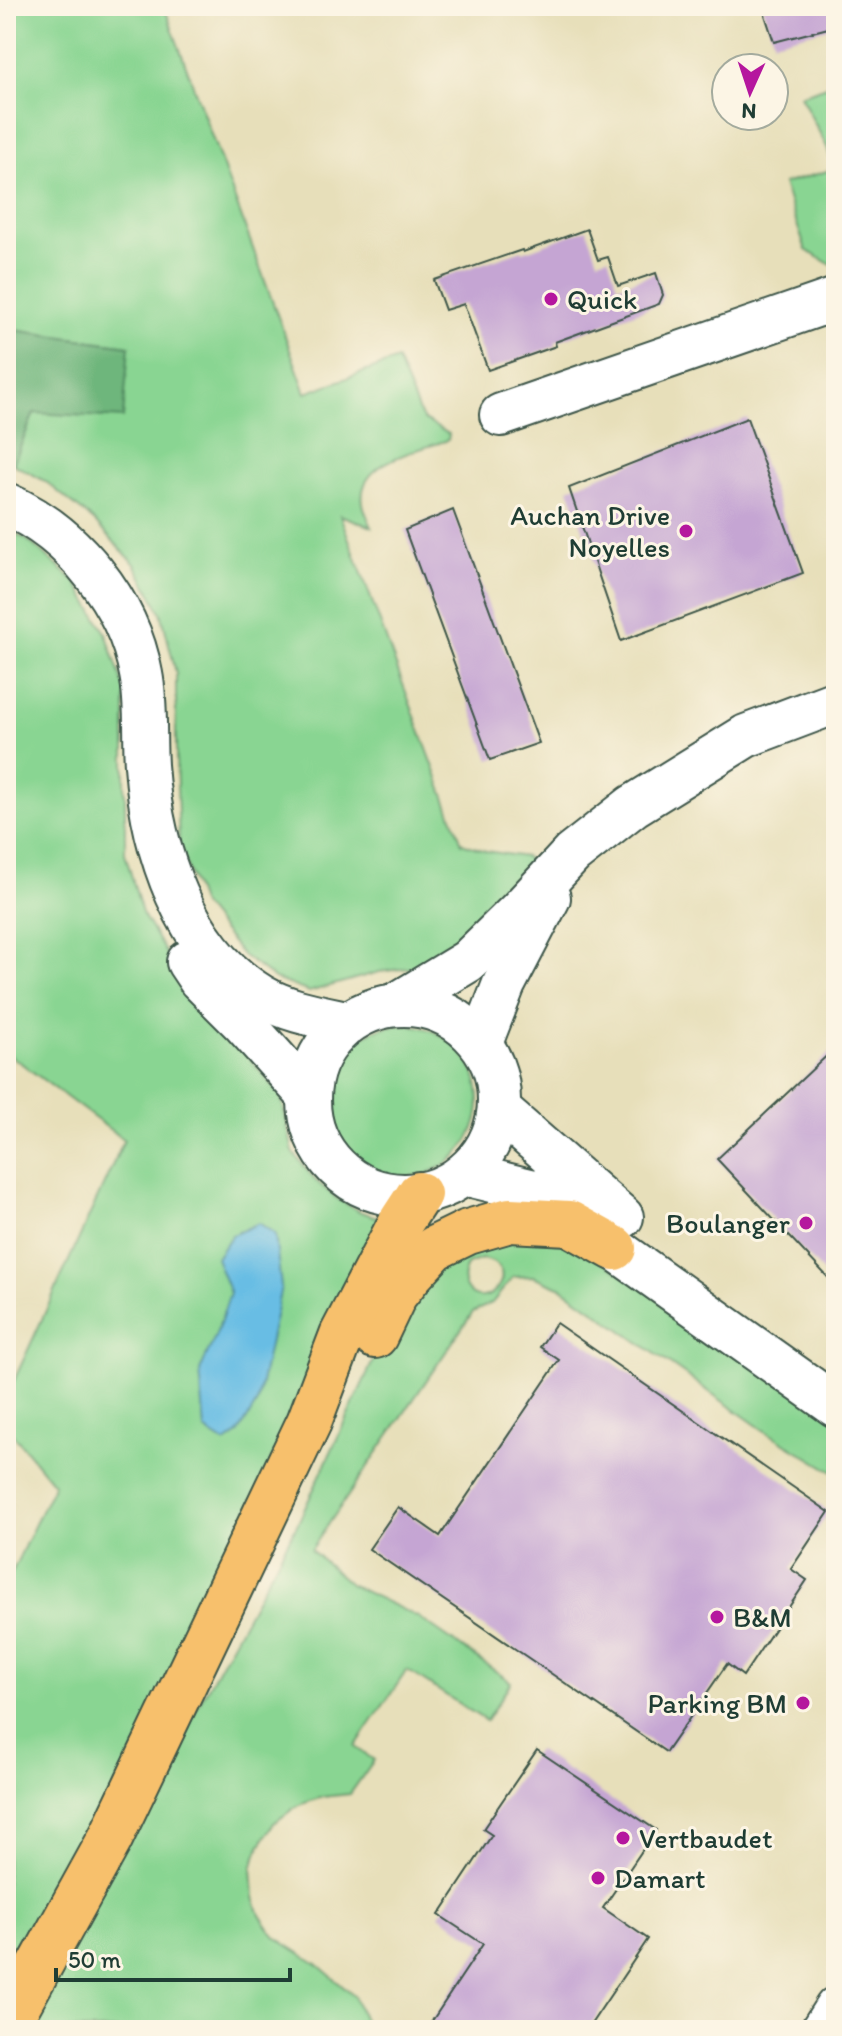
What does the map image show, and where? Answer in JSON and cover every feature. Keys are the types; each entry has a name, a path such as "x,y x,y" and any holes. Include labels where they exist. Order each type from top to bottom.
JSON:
{"highway":[{"path":"6,2027 110,1839 309,1422 342,1335 402,1220 419,1194"},
{"path":"309,1422 350,1390 395,1294 435,1248 468,1232 510,1220 569,1223 614,1248"}],"street":[{"path":"501,415 836,299"},
{"path":"6,504 26,513 69,547 105,587 128,631 141,671 147,767 155,830 181,907 198,936 226,968 261,996 294,1011 347,1022"},
{"path":"397,1004 468,961 572,854 633,806 746,736 836,702"},
{"path":"147,767 138,832 140,859 163,923 200,980 308,1095"},
{"path":"481,1043 504,984 572,854"},
{"path":"397,1004 421,1006 444,1013 464,1025 490,1058 499,1092 499,1110 493,1134 481,1156 464,1174 443,1187 419,1194 395,1195 349,1179 331,1163 318,1142 310,1119 308,1095 311,1074 319,1054 331,1037 347,1022 371,1010 397,1004"},
{"path":"499,1110 654,1244 836,1371"},
{"path":"464,1174 542,1193 583,1216 614,1248 836,1406"},
{"path":"822,2030 836,2008"}],"green space":[{"path":"6,6 164,6 306,393 397,360 424,420 449,434 448,440 392,460 369,477 363,489 363,503 372,527 340,515 462,843 486,851 525,857 534,868 446,953 424,966 379,972 309,992 275,979 242,955 200,903 179,844 176,673 161,612 135,564 94,521 45,481 13,464 34,413 129,346 6,329"},
{"path":"836,83 836,265 806,250 783,184 834,169 827,147 800,95"},
{"path":"6,329 129,346 123,418 34,413 13,464 6,462"},
{"path":"6,531 25,538 76,582 106,633 125,690 125,853 142,913 174,967 281,1096 293,1152 315,1180 336,1198 361,1212 384,1219 142,1736 6,1984 6,1585 54,1484 6,1426 6,1398 124,1140 6,1052"},
{"path":"403,1025 432,1031 457,1047 473,1072 479,1101 473,1130 457,1155 432,1171 403,1177 374,1171 349,1155 333,1130 327,1101 333,1072 349,1047 374,1031"},
{"path":"563,1235 836,1414 836,1468 833,1472 762,1429 562,1288 533,1276 513,1277 492,1303 473,1312 311,1550 351,1585 418,1617 511,1682 486,1721 407,1670 355,1747 374,1760 350,1794 322,1797 297,1806 274,1823 260,1846 252,1868 254,1897 260,1915 275,1937 317,1964 354,1996 368,2030 28,2030 108,1870 299,1521 403,1296 465,1243","holes":["482,1259 495,1263 501,1271 498,1287 491,1294 474,1296 464,1282 468,1264"]}],"water":[{"path":"259,1223 275,1234 281,1287 257,1403 238,1434 225,1443 205,1430 200,1371 230,1293 216,1258 232,1235"}],"building":[{"path":"762,6 836,6 836,26 774,42"},
{"name":"Quick","path":"587,229 598,260 608,257 618,286 656,273 663,295 659,304 488,370 464,304 445,310 434,280"},
{"name":"Auchan Drive Noyelles","path":"747,418 803,573 621,641 569,488"},
{"path":"453,510 539,743 490,760 405,530"},
{"name":"Boulanger","path":"836,1047 836,1286 717,1159"},
{"path":"556,1323 829,1512 791,1569 807,1580 743,1676 727,1664 666,1752 369,1549 398,1507 440,1536 559,1360 540,1347"},
{"path":"537,1750 656,1830 603,1908 648,1939 587,2030 426,2030 483,1944 439,1915 492,1835 483,1829"}],"place":[{"name":"Quick","path":"551,299"},
{"name":"Auchan Drive Noyelles","path":"686,531"},
{"name":"Boulanger","path":"806,1223"},
{"name":"B&M","path":"717,1617"},
{"name":"Parking BM","path":"803,1703"},
{"name":"Vertbaudet","path":"623,1838"},
{"name":"Damart","path":"598,1878"}]}
